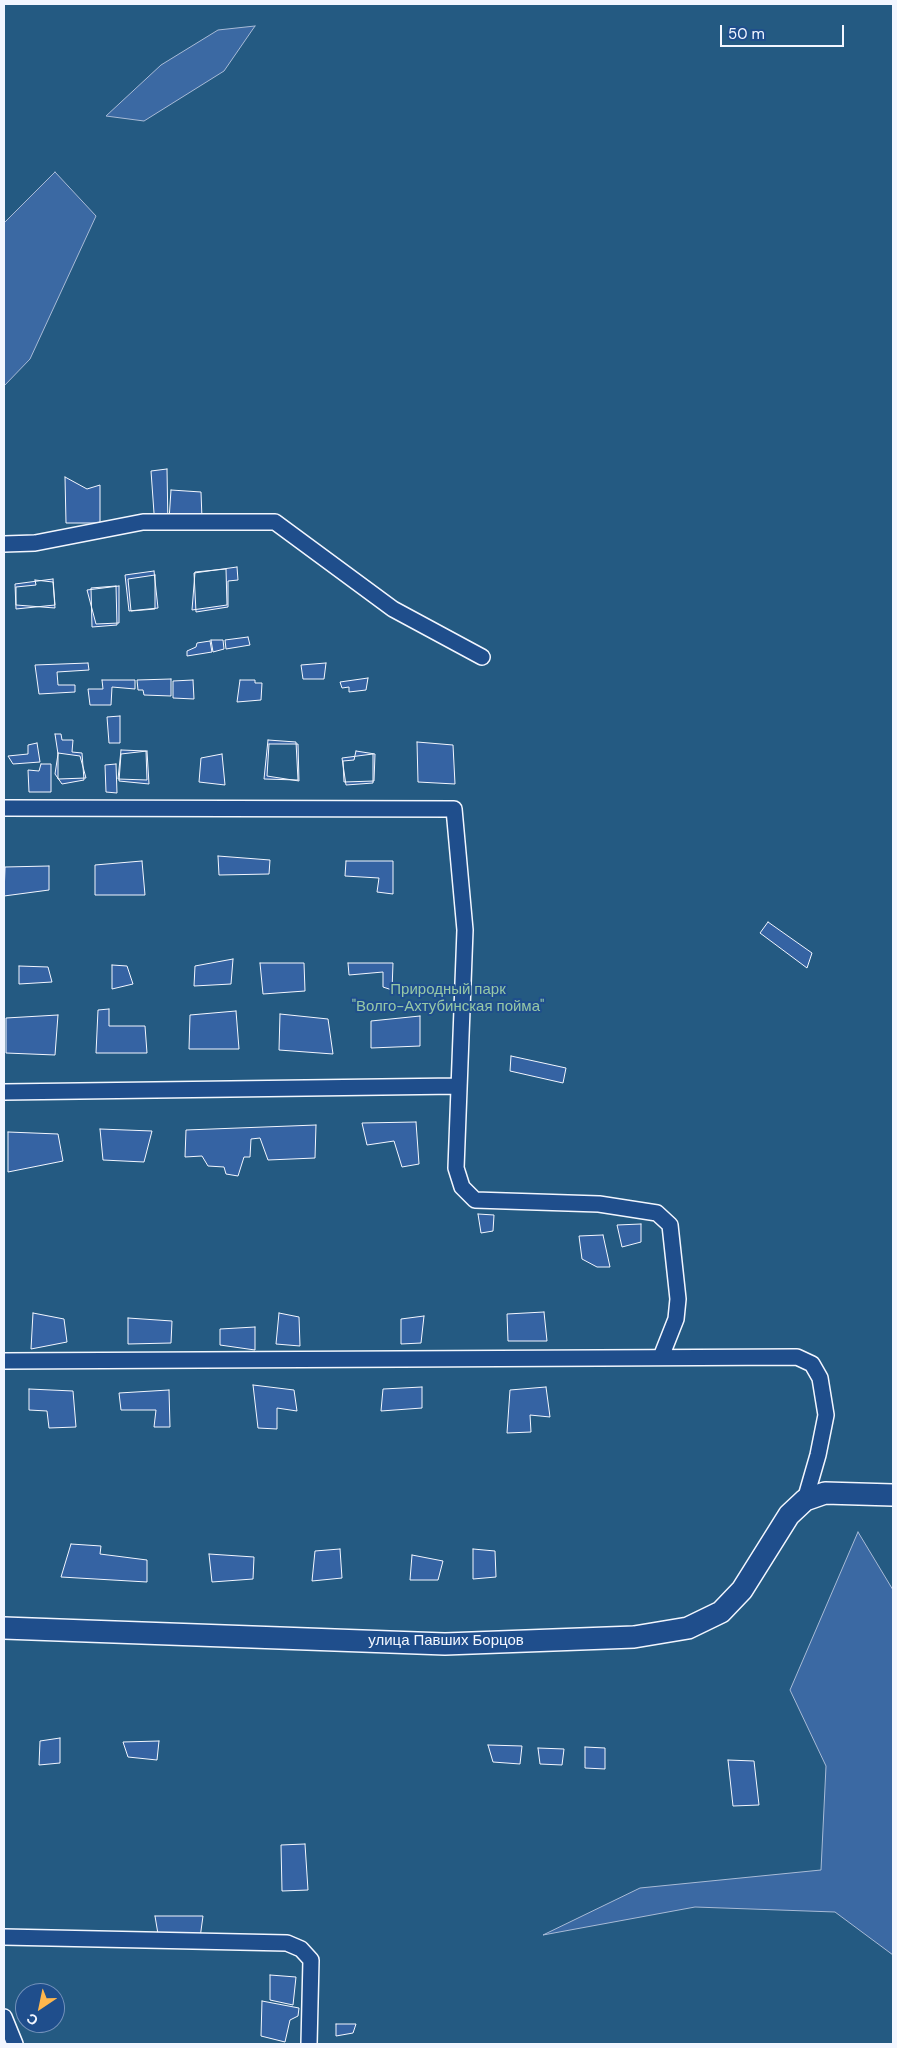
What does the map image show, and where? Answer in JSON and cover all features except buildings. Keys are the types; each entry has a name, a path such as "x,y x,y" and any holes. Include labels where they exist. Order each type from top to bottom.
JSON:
{"street":[{"path":"4,544 35,543 143,522 275,522 393,609 482,657"},
{"path":"4,808 454,809 465,930 457,1086 456,1168 462,1187 475,1200 599,1204 657,1213 670,1226 678,1299 676,1319 661,1357"},
{"path":"4,1092 457,1086"},
{"path":"4,1361 798,1357 812,1364 820,1378 826,1416 818,1455 805,1500"},
{"name":"улица Павших Борцов","path":"4,1628 446,1644 634,1637 688,1628 721,1612 742,1590 789,1514 805,1500 825,1493 893,1495"},
{"path":"4,1937 287,1943 301,1949 311,1960 310,2044"},
{"path":"4,2017 15,2044"}],"green space":[{"name":"Природный парк \"Волго-Ахтубинская пойма\"","path":"4,4 893,4 893,2044 4,2044"}],"shaded area":[{"path":"255,26 224,71 144,121 106,116 161,65 218,30"},
{"path":"55,172 96,216 30,359 4,386 4,223"},
{"path":"858,1532 893,1590 893,1955 835,1912 695,1907 543,1935 640,1888 821,1870 826,1766 790,1690"}]}
